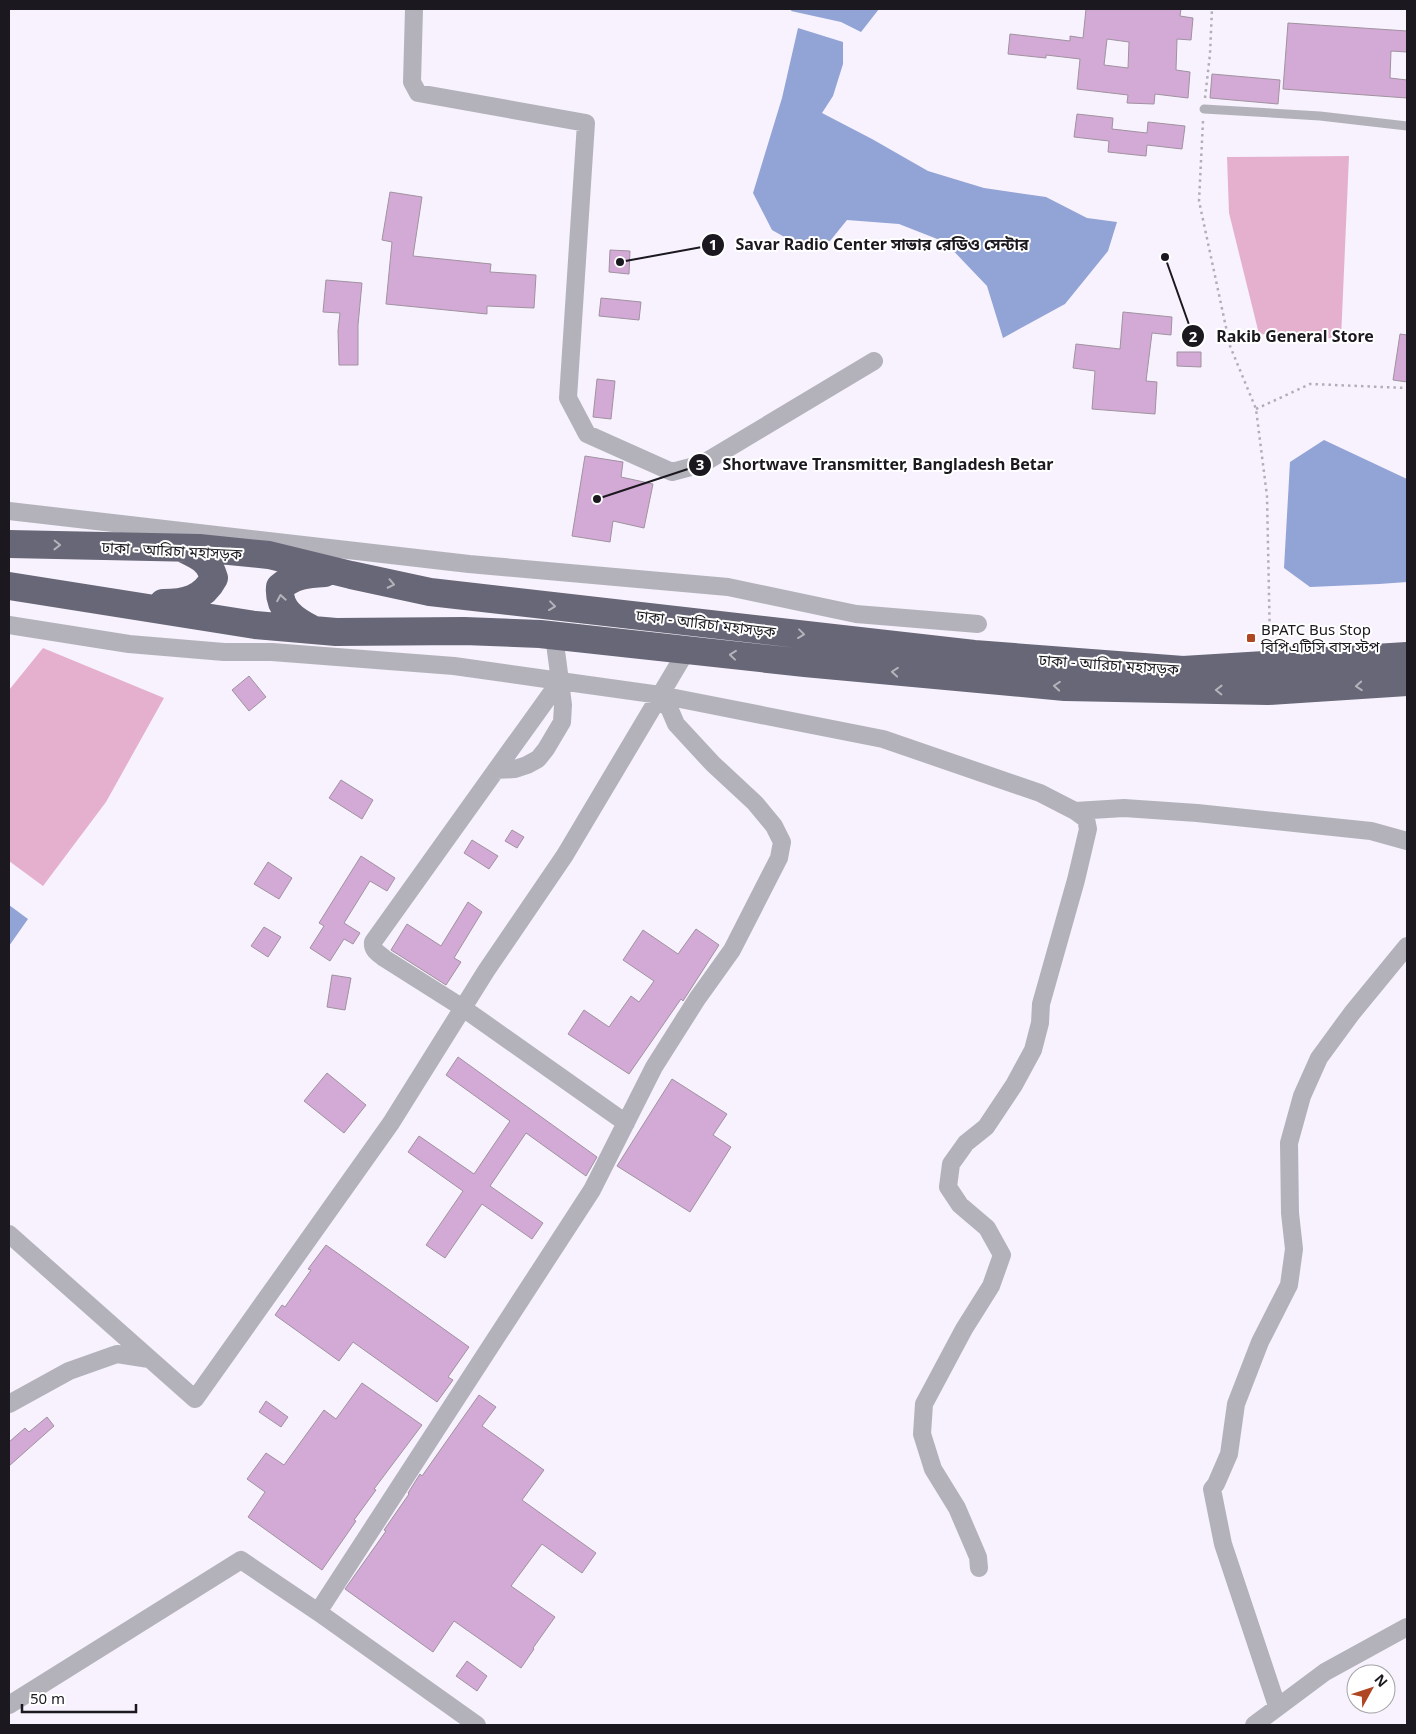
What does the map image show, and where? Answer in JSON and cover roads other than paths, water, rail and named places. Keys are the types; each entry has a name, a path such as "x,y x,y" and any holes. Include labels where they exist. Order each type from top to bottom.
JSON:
{"highway":[{"name":"ঢাকা - আরিচা মহাসড়ক","path":"9,544 199,548 269,556 430,592 974,654 1183,670 1407,656"},
{"path":"128,604 176,603 196,598 209,588 214,578 211,567 200,556 181,548"},
{"path":"314,630 296,621 284,608 279,596 280,587 289,580 301,575 323,573 352,575"},
{"name":"ঢাকা - আরিচা মহাসড়ক","path":"9,586 255,625 336,632 464,631 554,636 806,663 1066,687 1268,691 1407,682"}],"street":[{"path":"414,9 412,82 418,94 586,123 568,398 587,434 672,472 702,464 874,361"},
{"path":"9,511 469,564 728,587 856,614 978,624"},
{"path":"9,626 129,644 224,652 272,652 454,666 660,695 883,738 1040,793 1075,811 1086,819 1088,830 1041,1004 1040,1022 1032,1050 1014,1085 986,1127 966,1144 951,1164 948,1187 960,1205 987,1228 1002,1255 991,1286 964,1328 924,1404 922,1434 933,1469 957,1508 978,1557 979,1568"},
{"path":"496,770 515,769 538,759 562,722 563,706 554,636"},
{"path":"9,1234 195,1399 391,1123 463,1008 565,855 687,650"},
{"path":"560,681 373,942 373,946 375,951 384,958 463,1008 626,1123"},
{"path":"318,1612 592,1190 654,1067 697,999 732,950 779,858 782,842 774,826 755,803 713,764 676,724 670,710 660,695"},
{"path":"1075,811 1124,808 1197,813 1371,831 1407,841"},
{"path":"1278,1706 1224,1544 1212,1489 1229,1454 1236,1404 1260,1342 1289,1285 1294,1249 1290,1213 1289,1143 1302,1096 1319,1058 1352,1013 1407,946"},
{"path":"9,1404 68,1371 117,1354 149,1358"},
{"path":"9,1706 241,1560 318,1612 477,1725"},
{"path":"1254,1725 1325,1672 1407,1627"}],"lane":[{"path":"1204,109 1320,116 1407,126"}],"water":[{"path":"792,9 879,9 861,32 841,22 791,11"},
{"path":"798,28 843,42 843,64 833,96 822,113 928,171 984,188 1046,197 1087,218 1117,222 1108,251 1065,304 1003,338 987,286 945,242 899,224 847,220 830,241 804,248 772,230 753,193 782,98"},
{"path":"1324,440 1407,479 1407,582 1310,587 1284,568 1290,462"},
{"path":"9,905 28,919 9,946"}],"place":[{"name":"Rakib General Store","path":"1165,257"},
{"name":"Savar Radio Center সাভার রেডিও সেন্টার","path":"620,262"},
{"name":"Shortwave Transmitter, Bangladesh Betar","path":"597,499"},
{"name":"BPATC Bus Stop বিপিএটিসি বাস স্টপ","path":"1251,638"}]}
